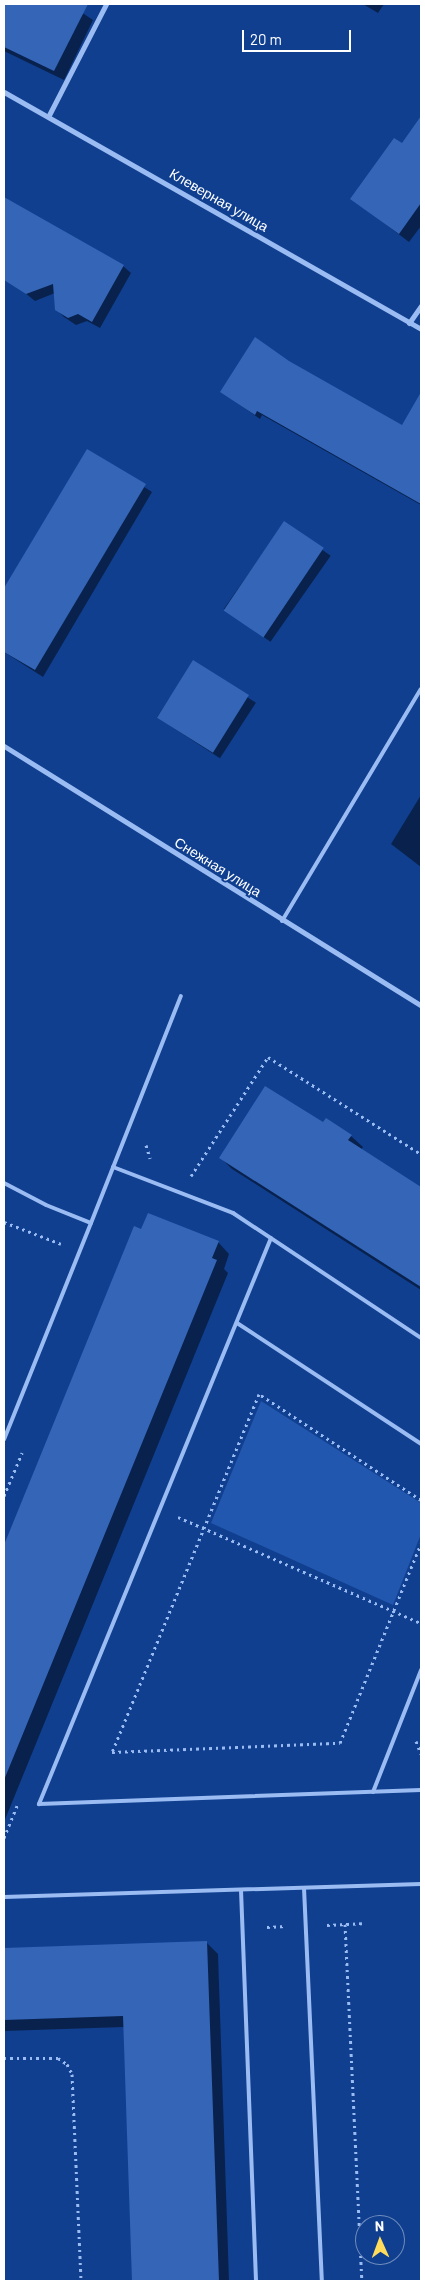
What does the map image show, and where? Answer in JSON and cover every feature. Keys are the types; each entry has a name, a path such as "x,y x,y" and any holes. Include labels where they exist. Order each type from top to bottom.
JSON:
{"street":[{"path":"49,115 106,4"},
{"name":"Клеверная улица","path":"4,92 49,115 421,329"},
{"path":"410,323 421,306"},
{"name":"Снежная улица","path":"4,746 421,1006"}],"lane":[{"path":"282,921 421,689"},
{"path":"4,1439 181,996"},
{"path":"113,1167 233,1213 421,1338"},
{"path":"4,1183 46,1205 91,1223"},
{"path":"271,1238 39,1804 421,1790"},
{"path":"237,1323 421,1444"},
{"path":"373,1792 421,1670"},
{"path":"4,1897 421,1884"},
{"path":"304,1888 322,2281"},
{"path":"241,1890 256,2281"}],"path":[{"path":"181,1175 190,1178 268,1057 421,1154"},
{"path":"127,1132 146,1140 152,1161"},
{"path":"4,1222 80,1251"},
{"path":"421,1500 259,1394 112,1752 340,1742 421,1544"},
{"path":"4,1496 22,1450"},
{"path":"160,1509 421,1623"},
{"path":"4,1838 19,1802"},
{"path":"344,1924 362,2281"},
{"path":"4,2058 58,2058 67,2064 72,2074 81,2281"}],"shaded area":[{"path":"261,1401 421,1503 421,1534 393,1605 211,1523"}],"building":[{"path":"4,4 88,4 54,71 4,47"},
{"path":"421,116 421,203 399,234 350,199 394,138 402,143"},
{"path":"4,197 124,265 92,322 78,314 68,318 55,310 53,284 26,294 4,280"},
{"path":"255,337 289,361 402,425 421,392 421,504 257,411 255,415 220,392"},
{"path":"87,449 146,484 35,670 4,652 4,588"},
{"path":"284,521 324,548 263,637 224,611"},
{"path":"193,660 249,695 213,753 157,718"},
{"path":"265,1086 323,1122 326,1118 352,1135 348,1140 421,1187 421,1287 219,1158"},
{"path":"148,1213 219,1241 212,1258 217,1260 4,1780 4,1545 134,1226 141,1229"},
{"path":"207,1941 219,2281 132,2281 123,2016 4,2020 4,1948"}]}
